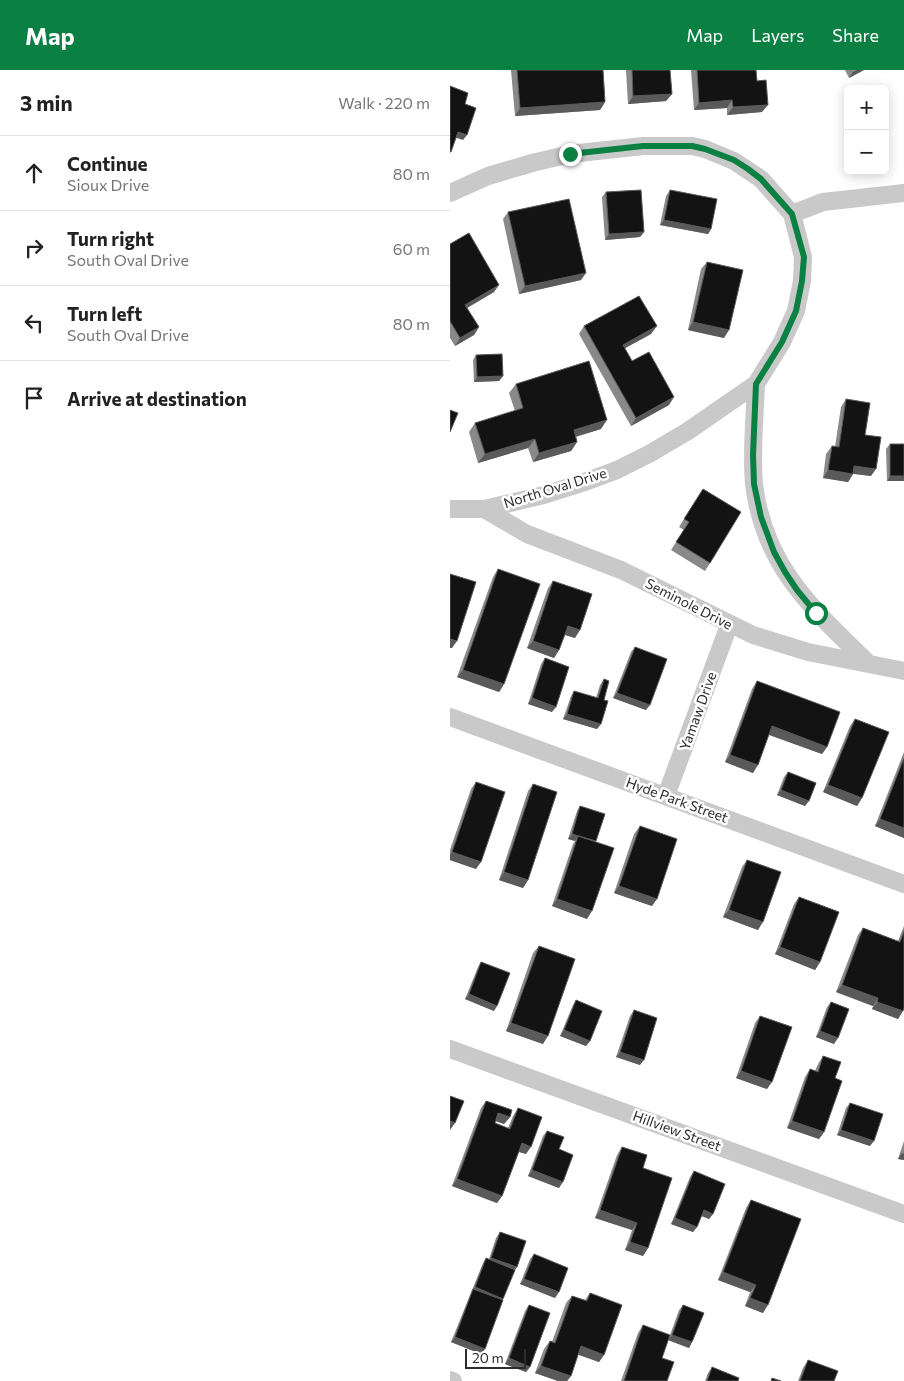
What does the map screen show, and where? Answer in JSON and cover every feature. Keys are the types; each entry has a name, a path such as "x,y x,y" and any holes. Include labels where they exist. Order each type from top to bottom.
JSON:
{"street":[{"path":"450,193 488,176 532,163 570,154 643,146 692,146 705,149 734,160 761,179 792,214 804,257 800,295 796,311 782,342 756,384 753,455 754,484 761,517 767,535 785,572 797,590 816,613 869,664"},
{"path":"792,214 823,202 904,193"},
{"name":"North Oval Drive","path":"450,509 484,509 582,484 649,454 688,431 756,384"},
{"name":"Seminole Drive","path":"484,509 527,534 621,570 753,635 808,652 904,671"},
{"name":"Yamaw Drive","path":"666,796 730,625"},
{"name":"Hyde Park Street","path":"450,717 904,884"},
{"name":"Hillview Street","path":"450,1049 904,1214"}],"building":[{"path":"517,70 603,70 605,102 520,108"},
{"path":"632,70 670,70 672,94 633,96"},
{"path":"697,70 756,70 757,81 766,80 768,105 733,107 732,100 699,103"},
{"path":"450,86 468,93 465,104 476,108 467,135 458,132 451,152 450,152"},
{"path":"641,190 644,232 609,234 606,192"},
{"path":"670,190 717,199 711,229 664,220"},
{"path":"569,199 586,273 525,286 508,212"},
{"path":"469,233 499,285 465,305 479,327 460,338 450,321 450,244"},
{"path":"707,262 743,270 729,330 693,322"},
{"path":"639,296 657,326 623,345 632,361 649,352 674,397 636,418 584,326"},
{"path":"502,354 503,376 477,377 476,355"},
{"path":"589,361 607,420 574,430 577,442 539,453 535,439 485,454 475,423 523,408 516,384"},
{"path":"846,399 870,403 865,435 881,437 876,469 854,466 853,474 828,470 832,446 839,447"},
{"path":"450,410 458,413 450,432"},
{"path":"890,444 904,444 904,476 890,476"},
{"path":"703,489 741,512 710,563 676,542 689,522 684,519"},
{"path":"498,569 540,584 504,684 463,670"},
{"path":"450,574 476,582 457,641 450,639"},
{"path":"553,581 592,594 580,630 568,626 559,650 533,641"},
{"path":"635,647 667,659 650,705 617,693"},
{"path":"545,658 569,667 556,707 532,698"},
{"path":"604,679 609,681 604,700 608,701 601,724 567,714 574,691 598,698"},
{"path":"757,681 840,712 827,747 772,726 758,765 730,755"},
{"path":"855,719 889,732 862,798 828,785"},
{"path":"904,758 904,828 880,819"},
{"path":"788,772 816,783 809,801 781,790"},
{"path":"476,782 505,792 481,862 452,852"},
{"path":"533,784 557,792 528,880 504,872"},
{"path":"580,806 605,814 596,841 572,834"},
{"path":"640,826 677,839 657,899 619,886"},
{"path":"578,836 614,848 592,911 557,899"},
{"path":"747,860 781,872 763,922 729,910"},
{"path":"799,897 839,912 820,962 780,947"},
{"path":"863,928 900,942 904,931 903,1011 877,1002 878,998 842,985"},
{"path":"539,946 575,959 548,1036 511,1023"},
{"path":"481,962 510,973 497,1006 469,994"},
{"path":"576,1000 602,1011 590,1041 564,1030"},
{"path":"831,1002 849,1009 838,1038 820,1031"},
{"path":"634,1010 657,1018 644,1060 620,1052"},
{"path":"760,1016 792,1027 772,1082 741,1071"},
{"path":"823,1056 841,1062 835,1078 842,1081 824,1132 792,1121 810,1069 818,1072"},
{"path":"450,1096 464,1101 455,1123 450,1121"},
{"path":"486,1101 512,1110 510,1117 498,1113 495,1123 510,1129 518,1108 542,1117 531,1147 522,1143 502,1196 457,1179"},
{"path":"850,1103 883,1114 874,1141 841,1130"},
{"path":"547,1131 564,1137 559,1149 573,1155 563,1182 532,1170"},
{"path":"622,1147 647,1155 643,1168 672,1178 648,1248 630,1242 637,1223 600,1210"},
{"path":"694,1171 725,1184 713,1214 704,1210 697,1227 675,1218"},
{"path":"751,1200 801,1219 768,1305 750,1298 756,1285 723,1272"},
{"path":"500,1232 526,1241 517,1267 491,1258"},
{"path":"534,1254 568,1268 559,1292 524,1279"},
{"path":"486,1258 515,1270 503,1299 475,1287"},
{"path":"473,1289 503,1300 485,1349 455,1337"},
{"path":"590,1293 622,1305 604,1355 581,1346 571,1376 541,1366 550,1341 555,1343 572,1296 587,1301"},
{"path":"529,1305 550,1313 530,1367 509,1358"},
{"path":"683,1305 704,1313 692,1342 672,1335"},
{"path":"643,1325 670,1335 662,1358 674,1362 667,1381 624,1381"},
{"path":"808,1360 838,1371 834,1381 800,1381"},
{"path":"712,1367 739,1378 738,1381 707,1381"}],"route":[{"path":"570,154 668,145 692,146 705,149 734,160 748,169 761,179 792,214 804,257 802,281 796,311 782,342 756,384 753,455 754,484 761,517 774,552 797,590 816,613"}]}
